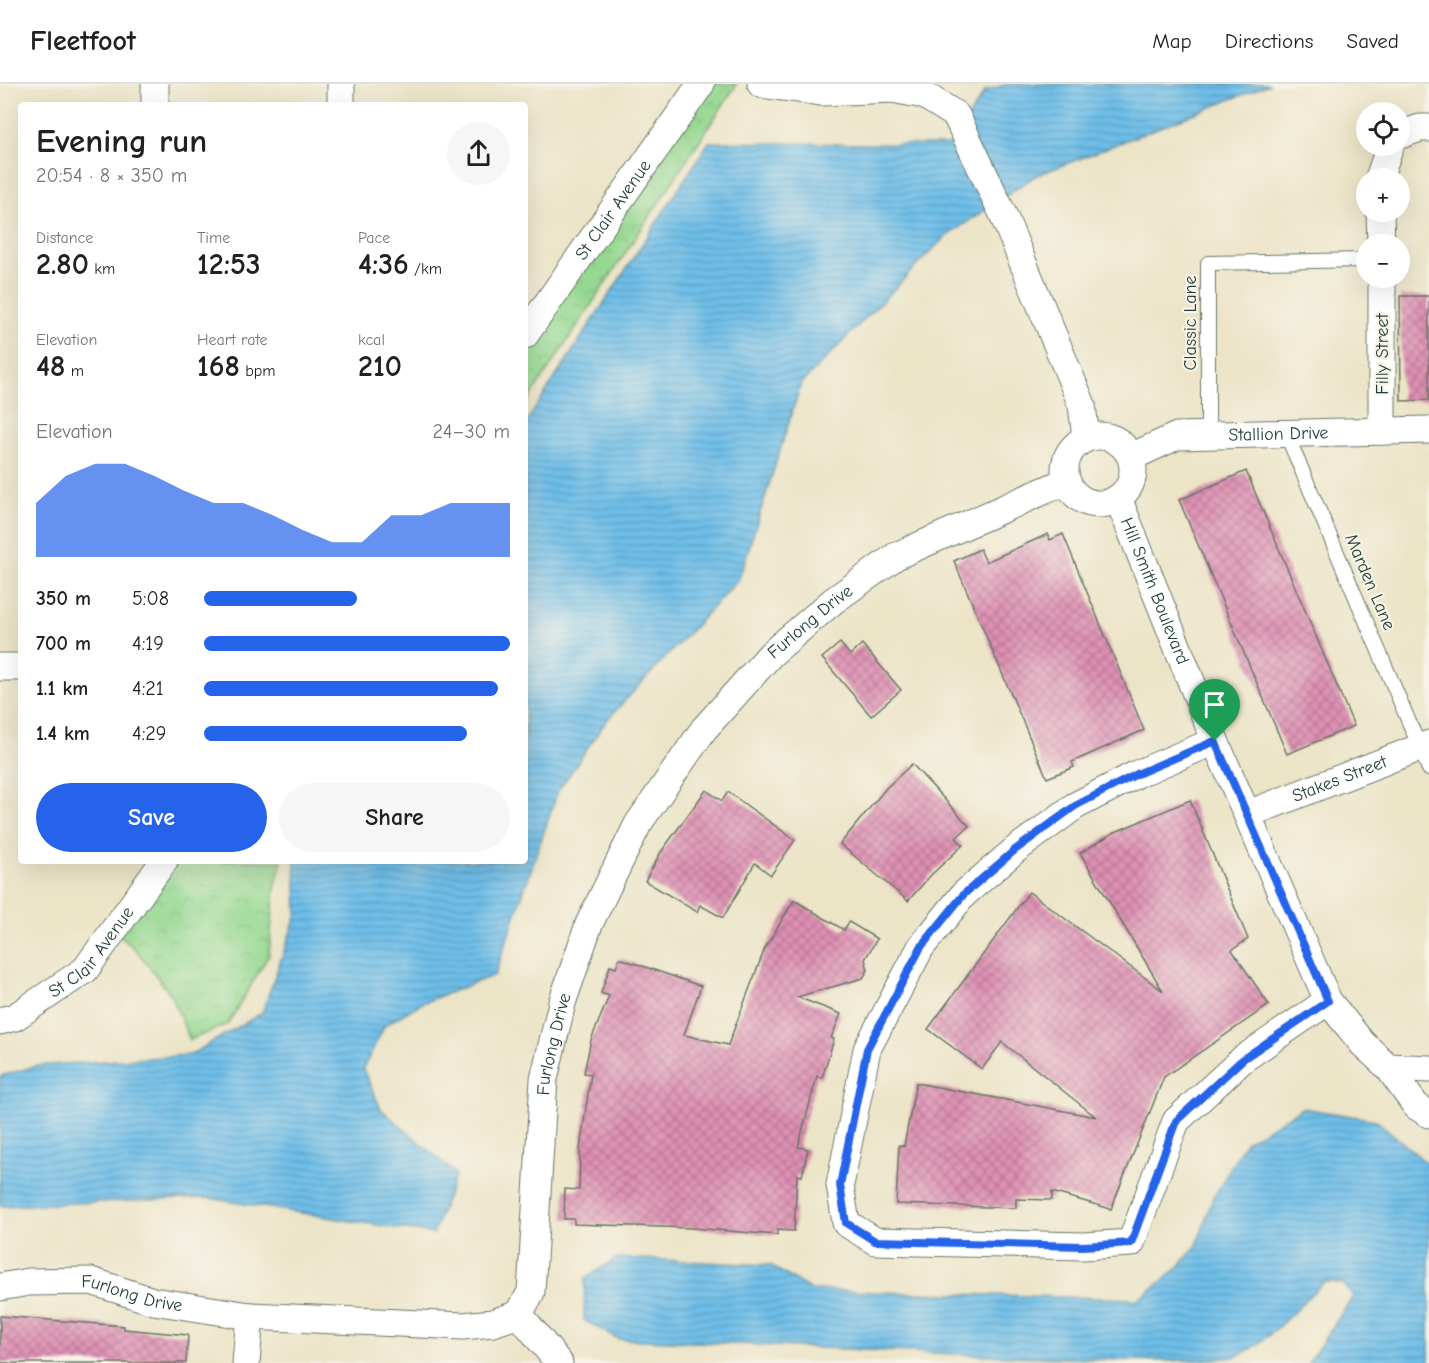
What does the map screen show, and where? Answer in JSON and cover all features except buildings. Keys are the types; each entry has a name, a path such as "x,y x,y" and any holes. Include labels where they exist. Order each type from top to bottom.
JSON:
{"street":[{"path":"155,84 155,102"},
{"path":"341,84 341,102"},
{"name":"St Clair Avenue","path":"528,331 700,84"},
{"path":"761,84 822,92 892,89 924,95 956,115 1002,212 1082,405 1086,438"},
{"path":"1410,132 1429,128"},
{"name":"Filly Street","path":"1382,288 1382,431"},
{"name":"Stallion Drive","path":"1131,457 1177,436 1429,430"},
{"path":"1096,435 1117,441 1131,457 1131,480 1118,498 1098,504 1088,502 1079,497 1066,481 1066,460 1070,451 1086,438 1096,435"},
{"name":"Furlong Drive","path":"0,1287 29,1282 91,1281 153,1301 250,1316 463,1326 493,1323 519,1314 531,1292 544,1079 560,1014 589,924 638,824 704,729 771,654 833,601 896,556 1066,481"},
{"name":"Hill Smith Boulevard","path":"1118,498 1215,741 1328,1001 1363,1044 1388,1067 1416,1106 1429,1114"},
{"path":"0,667 18,667"},
{"path":"1215,741 1137,774 1075,806 1015,850 964,894 921,947 867,1049 840,1185 846,1223 875,1241 1083,1246 1131,1243 1176,1121 1243,1059 1328,1001"},
{"name":"Stakes Street","path":"1248,814 1426,753"},
{"name":"St Clair Avenue","path":"0,1021 15,1017 85,970 162,864"},
{"path":"1388,1067 1429,1069"},
{"path":"519,1314 559,1363"},
{"path":"246,1363 250,1316"}],"lane":[{"name":"Classic Lane","path":"1208,434 1208,263 1356,261"},
{"name":"Marden Lane","path":"1286,433 1426,753"}],"green space":[{"path":"700,84 737,84 528,400 528,334"},
{"path":"161,864 281,864 275,887 269,955 228,1024 190,1040 171,995 137,951 115,931"}],"water":[{"path":"1007,84 1270,84 1035,176 944,238 801,384 739,579 607,720 558,791 495,975 420,1004 385,1025 363,1069 381,1109 456,1174 433,1234 208,1198 0,1206 0,1076 36,1066 190,1055 262,1013 297,914 295,864 528,864 528,419 709,142 951,145 985,91"},
{"path":"1302,1108 1376,1120 1429,1165 1429,1363 1308,1363 1353,1297 1343,1283 1324,1282 1271,1334 1247,1351 1234,1357 1200,1360 1031,1357 618,1339 584,1320 585,1278 618,1258 770,1265 811,1290 1139,1299 1176,1270 1197,1245 1212,1200 1245,1142"}],"route":[{"path":"1215,741 1328,1001 1243,1059 1176,1121 1131,1243 1083,1246 875,1241 846,1223 840,1185 867,1049 921,947 964,894 1015,850 1075,806 1137,774 1215,741"}]}
